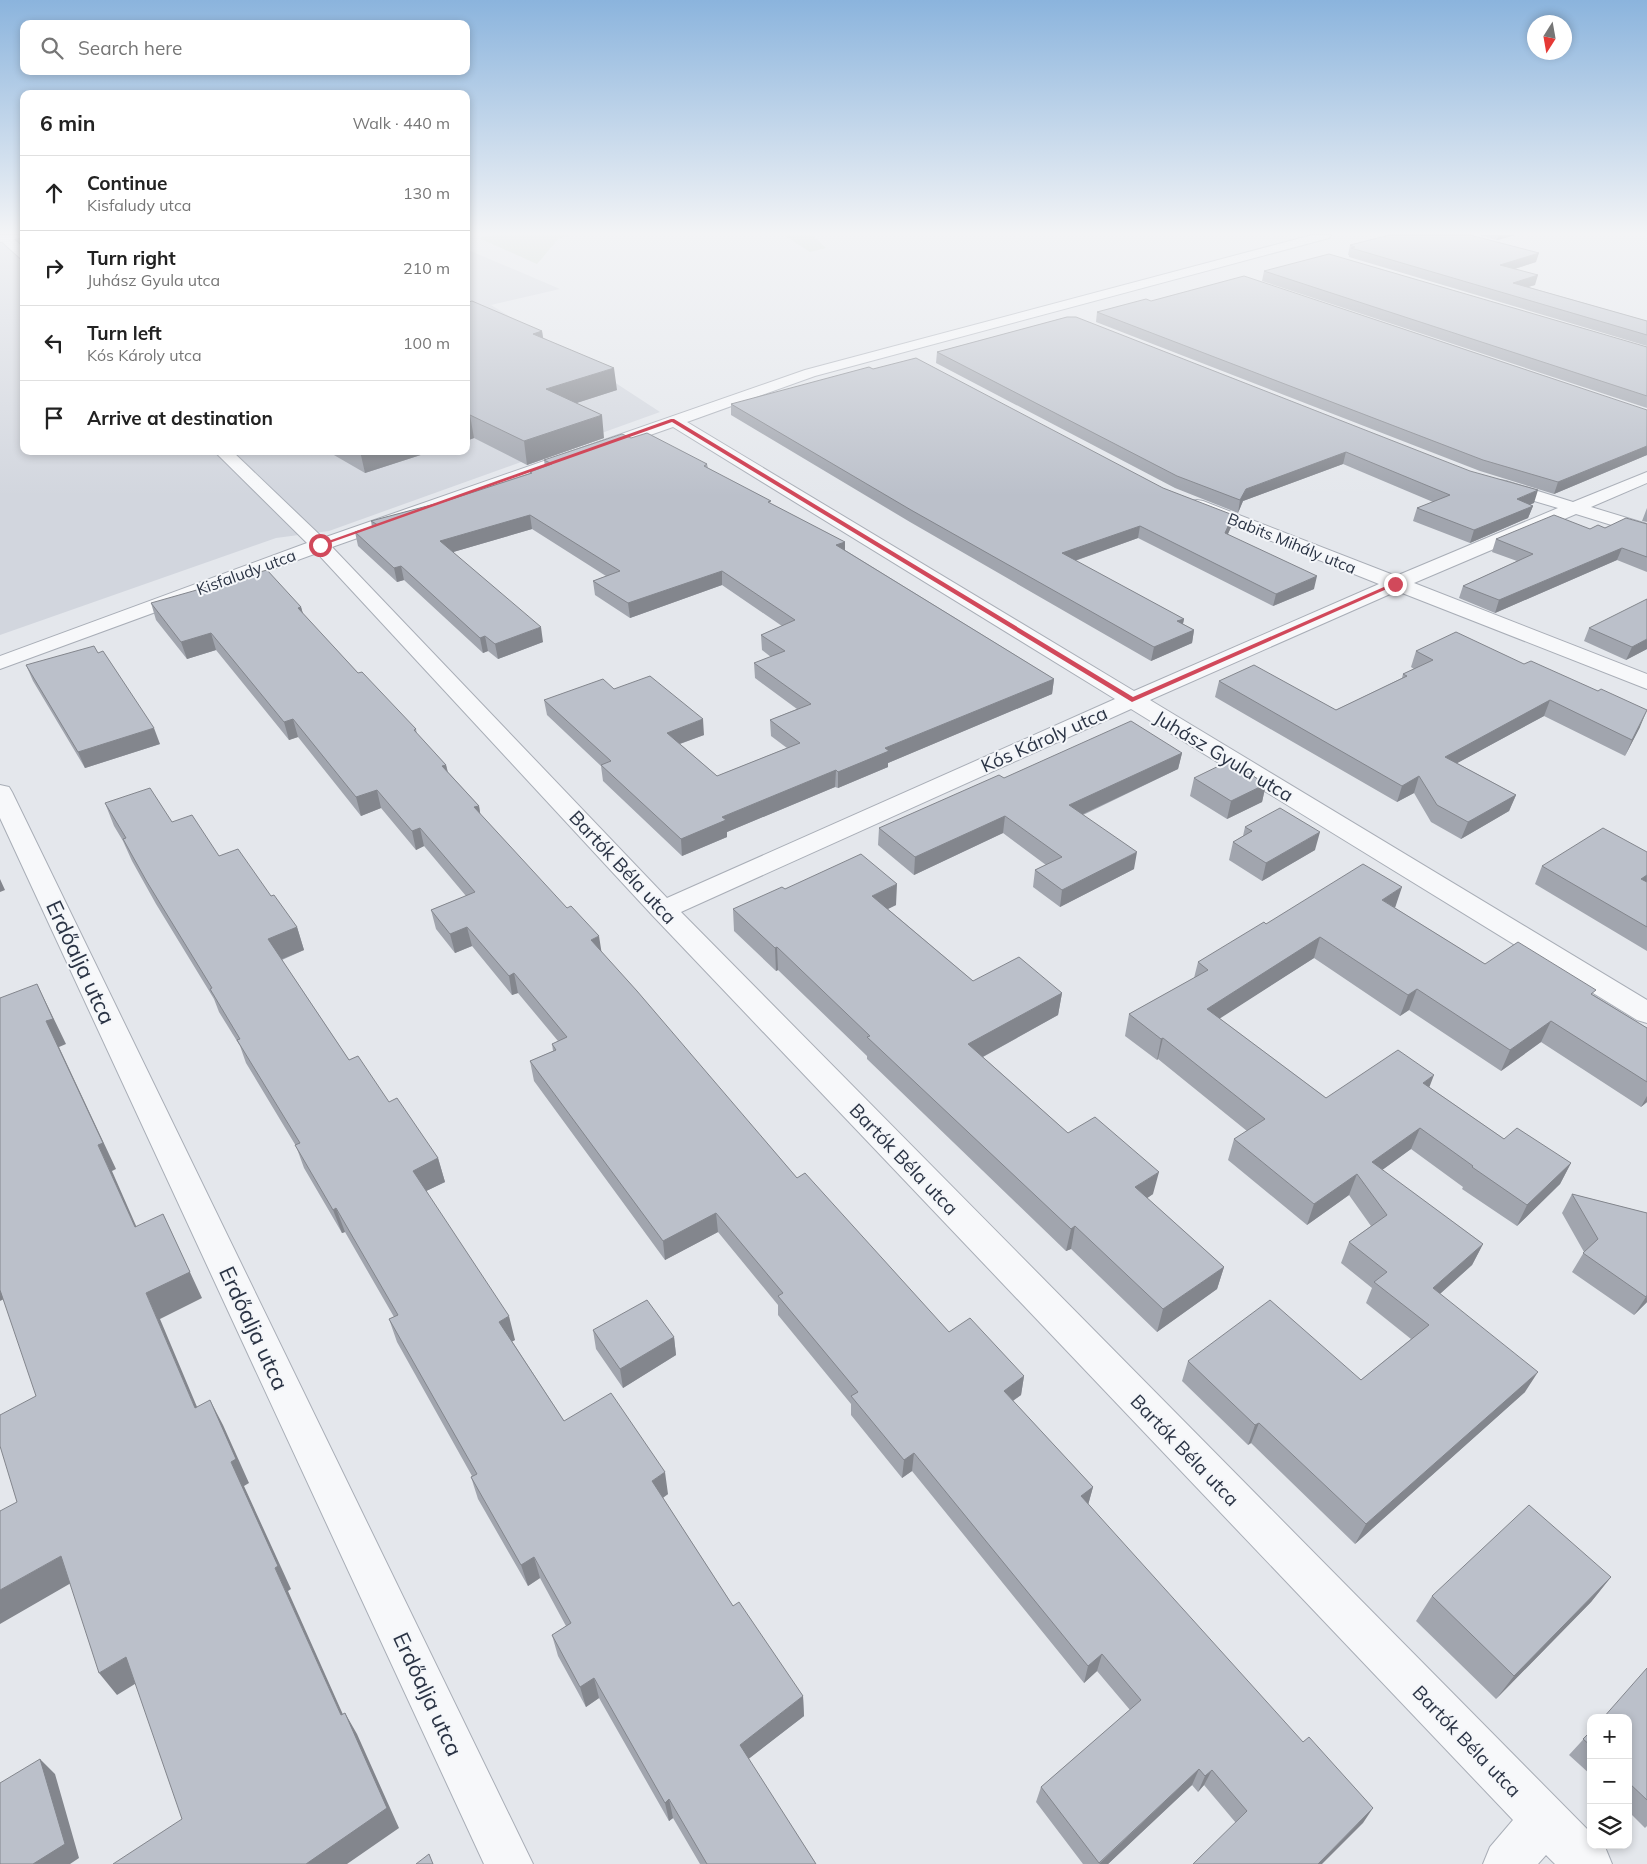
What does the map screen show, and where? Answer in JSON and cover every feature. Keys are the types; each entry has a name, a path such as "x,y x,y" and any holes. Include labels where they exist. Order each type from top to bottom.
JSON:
{"street":[{"name":"Kisfaludy utca","path":"0,663 320,545 810,373 1000,322"},
{"path":"896,349 922,363"},
{"name":"Juhász Gyula utca","path":"673,420 1647,1013"},
{"name":"Bartók Béla utca","path":"226,455 320,545 663,910 1588,1864"},
{"name":"Kós Károly utca","path":"663,910 1395,584 1647,478"},
{"path":"1482,479 1647,530"},
{"name":"Babits Mihály utca","path":"1177,498 1647,682"},
{"name":"Erdőalja utca","path":"0,792 508,1864"},
{"path":"1507,1864 1544,1820"}],"shaded area":[{"path":"0,322 20,322 20,455 470,455 470,322 519,322 660,412 329,531 276,538 0,635"}],"building":[{"path":"470,322 521,322 542,331 533,334 614,368 546,389 602,415 524,441 470,415"},
{"path":"1048,322 1089,322 1470,471 1538,490 1517,499 1533,506 1474,530 1417,508 1450,495 1346,452 1246,489 1240,500 1177,476 937,352"},
{"path":"1123,322 1382,322 1647,410 1647,446 1558,482 1483,460"},
{"path":"1420,322 1561,322 1647,347 1647,396"},
{"path":"1603,322 1647,322 1647,335"},
{"path":"916,358 1163,488 1233,515 1225,533 1317,576 1276,594 1140,526 1062,553 1184,619 1177,621 1194,630 1154,647 911,510 731,404 869,367 873,369"},
{"path":"647,433 707,464 704,466 771,501 768,502 845,542 836,545 1054,679 885,748 889,751 838,772 836,770 722,817 726,820 681,839 601,765 611,761 544,700 603,679 614,689 650,676 703,719 667,733 717,776 800,743 770,720 811,704 754,663 785,651 761,635 795,620 722,571 628,603 593,581 620,571 530,515 440,541 541,627 495,644 485,636 480,638 401,566 394,568 355,532 378,525 371,521 446,501 532,473 530,472 552,464 544,460 622,434 631,438"},
{"path":"1554,515 1590,529 1598,525 1605,528 1626,518 1647,524 1647,557 1622,548 1499,600 1463,586 1533,554 1496,539"},
{"path":"267,570 301,607 298,608 358,673 362,672 416,729 414,730 446,765 442,766 479,806 474,807 567,908 571,906 599,936 591,940 797,1178 805,1173 949,1332 970,1318 1024,1376 1004,1391 1093,1487 1081,1496 1303,1742 1309,1737 1373,1808 1318,1864 1193,1864 1247,1811 1212,1770 1205,1776 1199,1769 1099,1863 1041,1787 1141,1700 1102,1654 1088,1666 914,1453 904,1460 851,1396 858,1392 778,1296 783,1293 716,1213 663,1241 530,1061 556,1050 552,1044 567,1037 514,973 509,976 467,927 450,934 431,910 475,892 420,828 412,831 377,790 356,797 293,719 284,722 211,633 181,642 151,603"},
{"path":"1647,599 1647,639 1632,647 1589,628"},
{"path":"1456,632 1524,664 1531,661 1598,691 1601,689 1647,710 1632,740 1550,700 1445,757 1516,795 1468,822 1437,805 1419,776 1402,786 1219,681 1254,665 1336,710 1407,676 1403,674 1433,660 1416,651"},
{"path":"94,646 98,653 103,651 154,728 78,752 26,665"},
{"path":"1131,721 1182,753 1069,805 1137,852 1062,890 1035,870 1062,857 1005,816 915,857 879,828 999,775 1004,778"},
{"path":"1229,761 1266,784 1231,801 1194,778"},
{"path":"150,788 172,822 192,815 219,856 238,849 271,896 274,895 297,927 268,939 349,1060 358,1056 389,1102 397,1098 438,1158 413,1171 509,1316 499,1322 564,1421 611,1393 665,1472 652,1481 733,1606 739,1602 803,1696 740,1745 816,1864 707,1864 669,1799 665,1803 594,1678 580,1687 552,1635 571,1623 534,1557 521,1565 471,1477 477,1474 389,1319 398,1315 336,1208 333,1210 295,1145 300,1143 237,1040 240,1039 210,989 212,988 147,882 123,839 126,838 105,803"},
{"path":"1280,808 1320,832 1266,863 1233,842 1252,831 1245,827"},
{"path":"1603,828 1647,852 1647,875 1641,879 1647,882 1647,927 1542,866"},
{"path":"861,854 897,884 872,896 973,981 1019,957 1062,993 968,1044 1068,1133 1095,1117 1159,1172 1135,1187 1224,1267 1163,1309 1075,1226 1071,1229 867,1037 870,1036 777,947 775,948 733,909 782,887 785,889"},
{"path":"1363,864 1402,887 1382,900 1485,964 1518,942 1596,990 1591,994 1647,1028 1647,1082 1551,1021 1510,1050 1417,989 1408,995 1320,937 1207,1009 1326,1098 1398,1050 1434,1075 1423,1083 1504,1139 1517,1128 1571,1163 1527,1205 1420,1128 1372,1162 1483,1244 1433,1288 1538,1372 1366,1524 1259,1423 1255,1425 1188,1361 1270,1300 1361,1380 1429,1325 1374,1282 1387,1272 1349,1242 1387,1215 1357,1174 1314,1204 1234,1139 1265,1119 1163,1038 1161,1039 1129,1014 1208,970 1198,962 1264,922 1266,924"},
{"path":"37,984 53,1019 46,1021 103,1143 98,1145 135,1227 163,1214 190,1272 146,1293 195,1408 210,1400 236,1459 231,1462 278,1566 275,1568 341,1715 345,1713 387,1808 306,1864 113,1864 182,1819 126,1657 99,1673 61,1556 0,1590 0,1511 17,1502 0,1446 0,1415 36,1396 0,1290 0,998"},
{"path":"1572,1194 1647,1213 1646,1297 1583,1253 1598,1239"},
{"path":"647,1300 674,1337 620,1369 593,1330"},
{"path":"1529,1505 1611,1577 1514,1676 1432,1596"},
{"path":"1647,1668 1647,1800 1632,1786 1632,1714 1607,1714"},
{"path":"40,1759 65,1844 33,1864 0,1864 0,1783"},
{"path":"429,1854 433,1864 416,1864"}],"route":[{"path":"320,545 673,420 1132,700 1395,584"}]}
